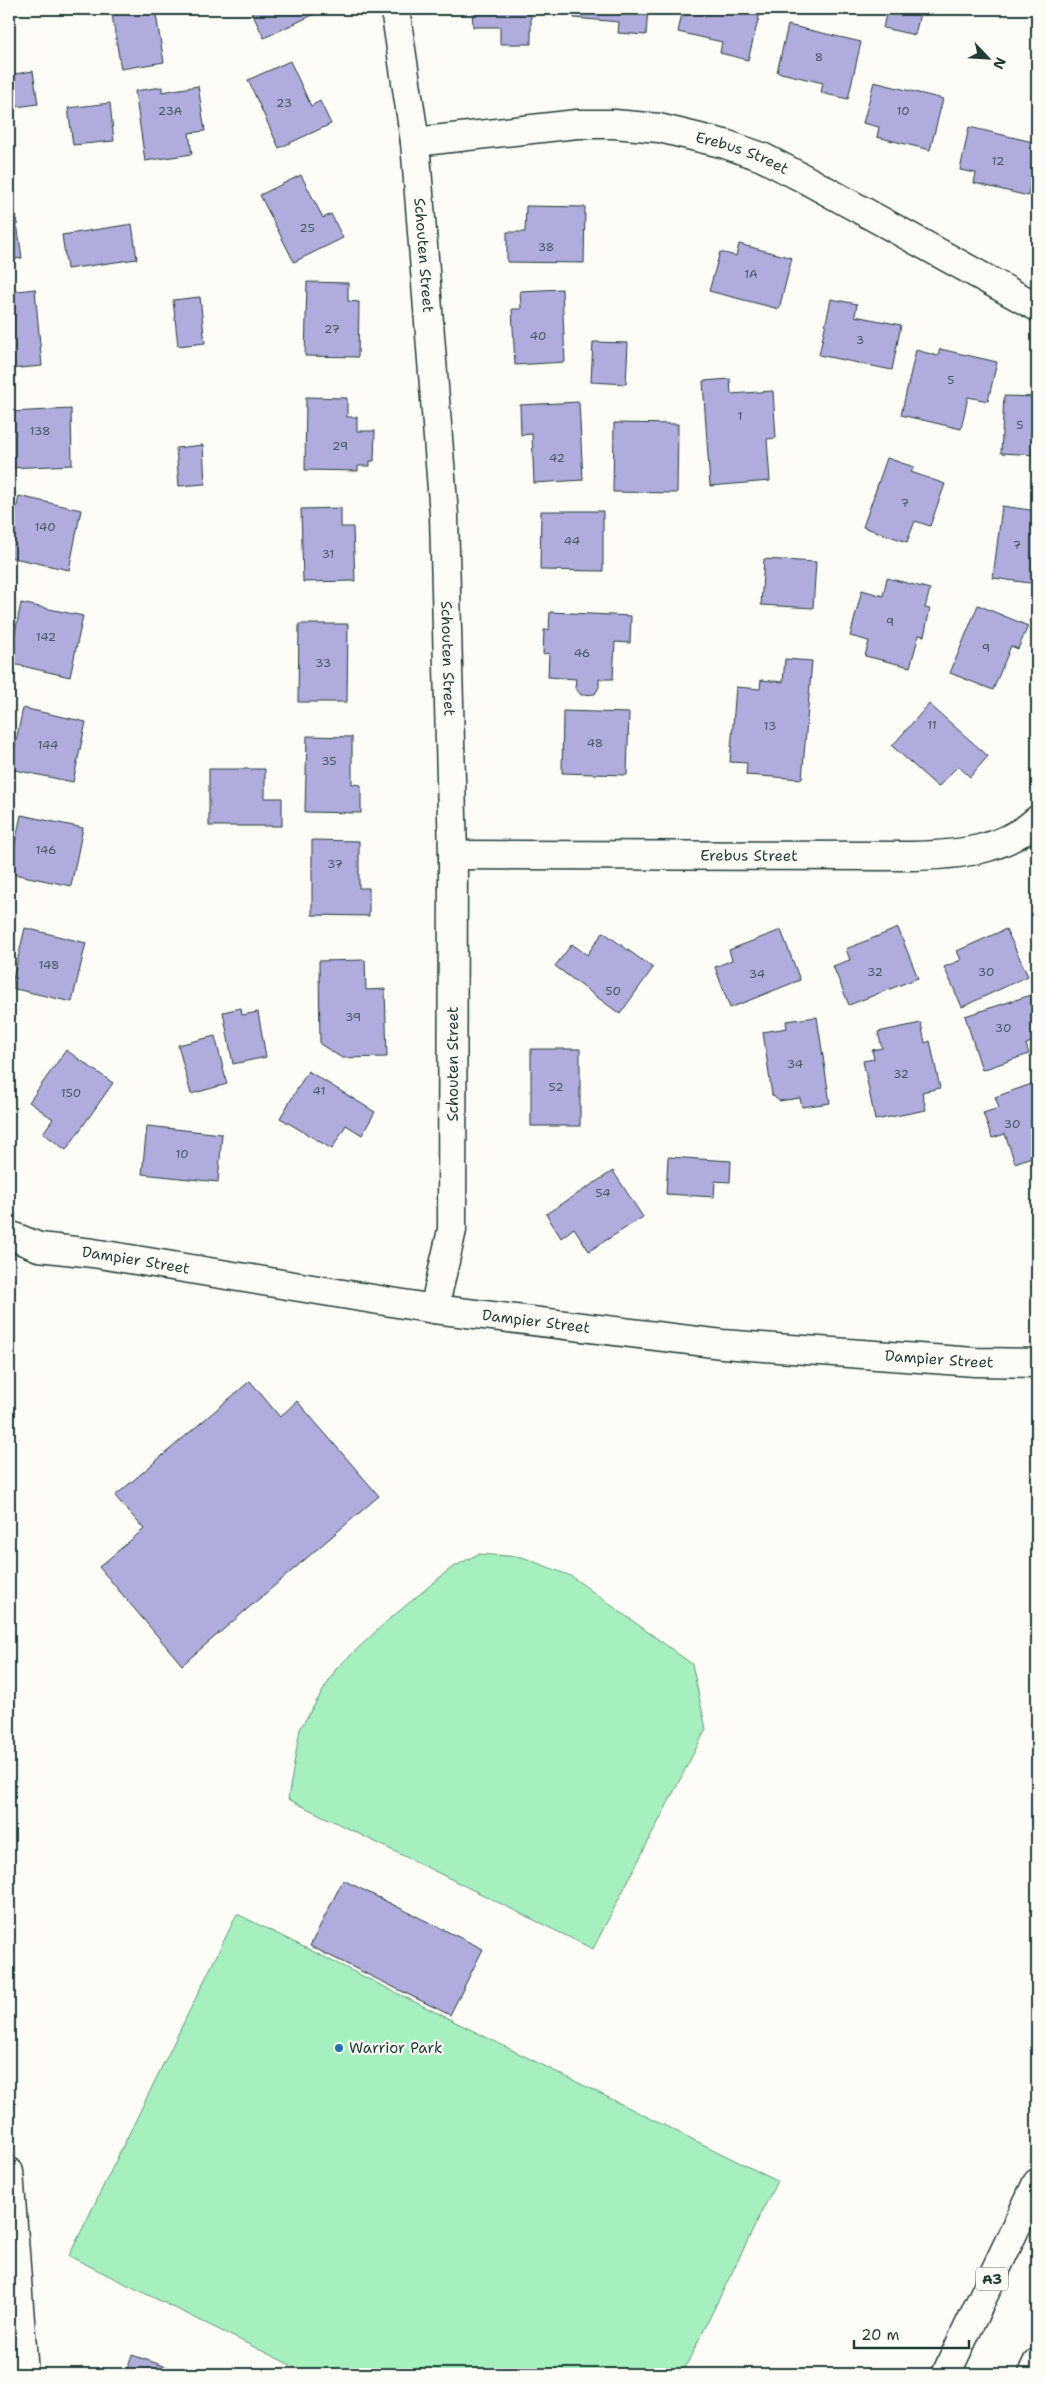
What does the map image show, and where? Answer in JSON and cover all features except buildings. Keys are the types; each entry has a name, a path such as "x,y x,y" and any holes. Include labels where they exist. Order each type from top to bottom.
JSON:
{"main road":[{"name":"Schouten Street","path":"395,9 415,142 444,515 453,855 452,1230 434,1309"},
{"name":"Erebus Street","path":"415,142 576,124 614,124 659,128 706,139 762,157 1037,307"},
{"name":"Erebus Street","path":"453,855 913,856 959,854 1009,840 1037,820"},
{"path":"9,1234 39,1247"},
{"name":"Dampier Street","path":"39,1247 93,1253 434,1309 722,1344 975,1362 1037,1363"},
{"path":"9,1252 39,1247"},
{"path":"9,2172 24,2374"},
{"name":"A3","path":"946,2374 1037,2183"},
{"path":"1032,2374 1037,2363"}],"green space":[{"path":"478,1554 522,1557 571,1576 692,1664 706,1729 593,1949 288,1799 300,1729 336,1669 386,1622 450,1569"},
{"name":"Warrior Park","path":"237,1914 777,2181 682,2374 309,2374 69,2256"}],"place":[{"name":"Warrior Park","path":"339,2048"}]}
